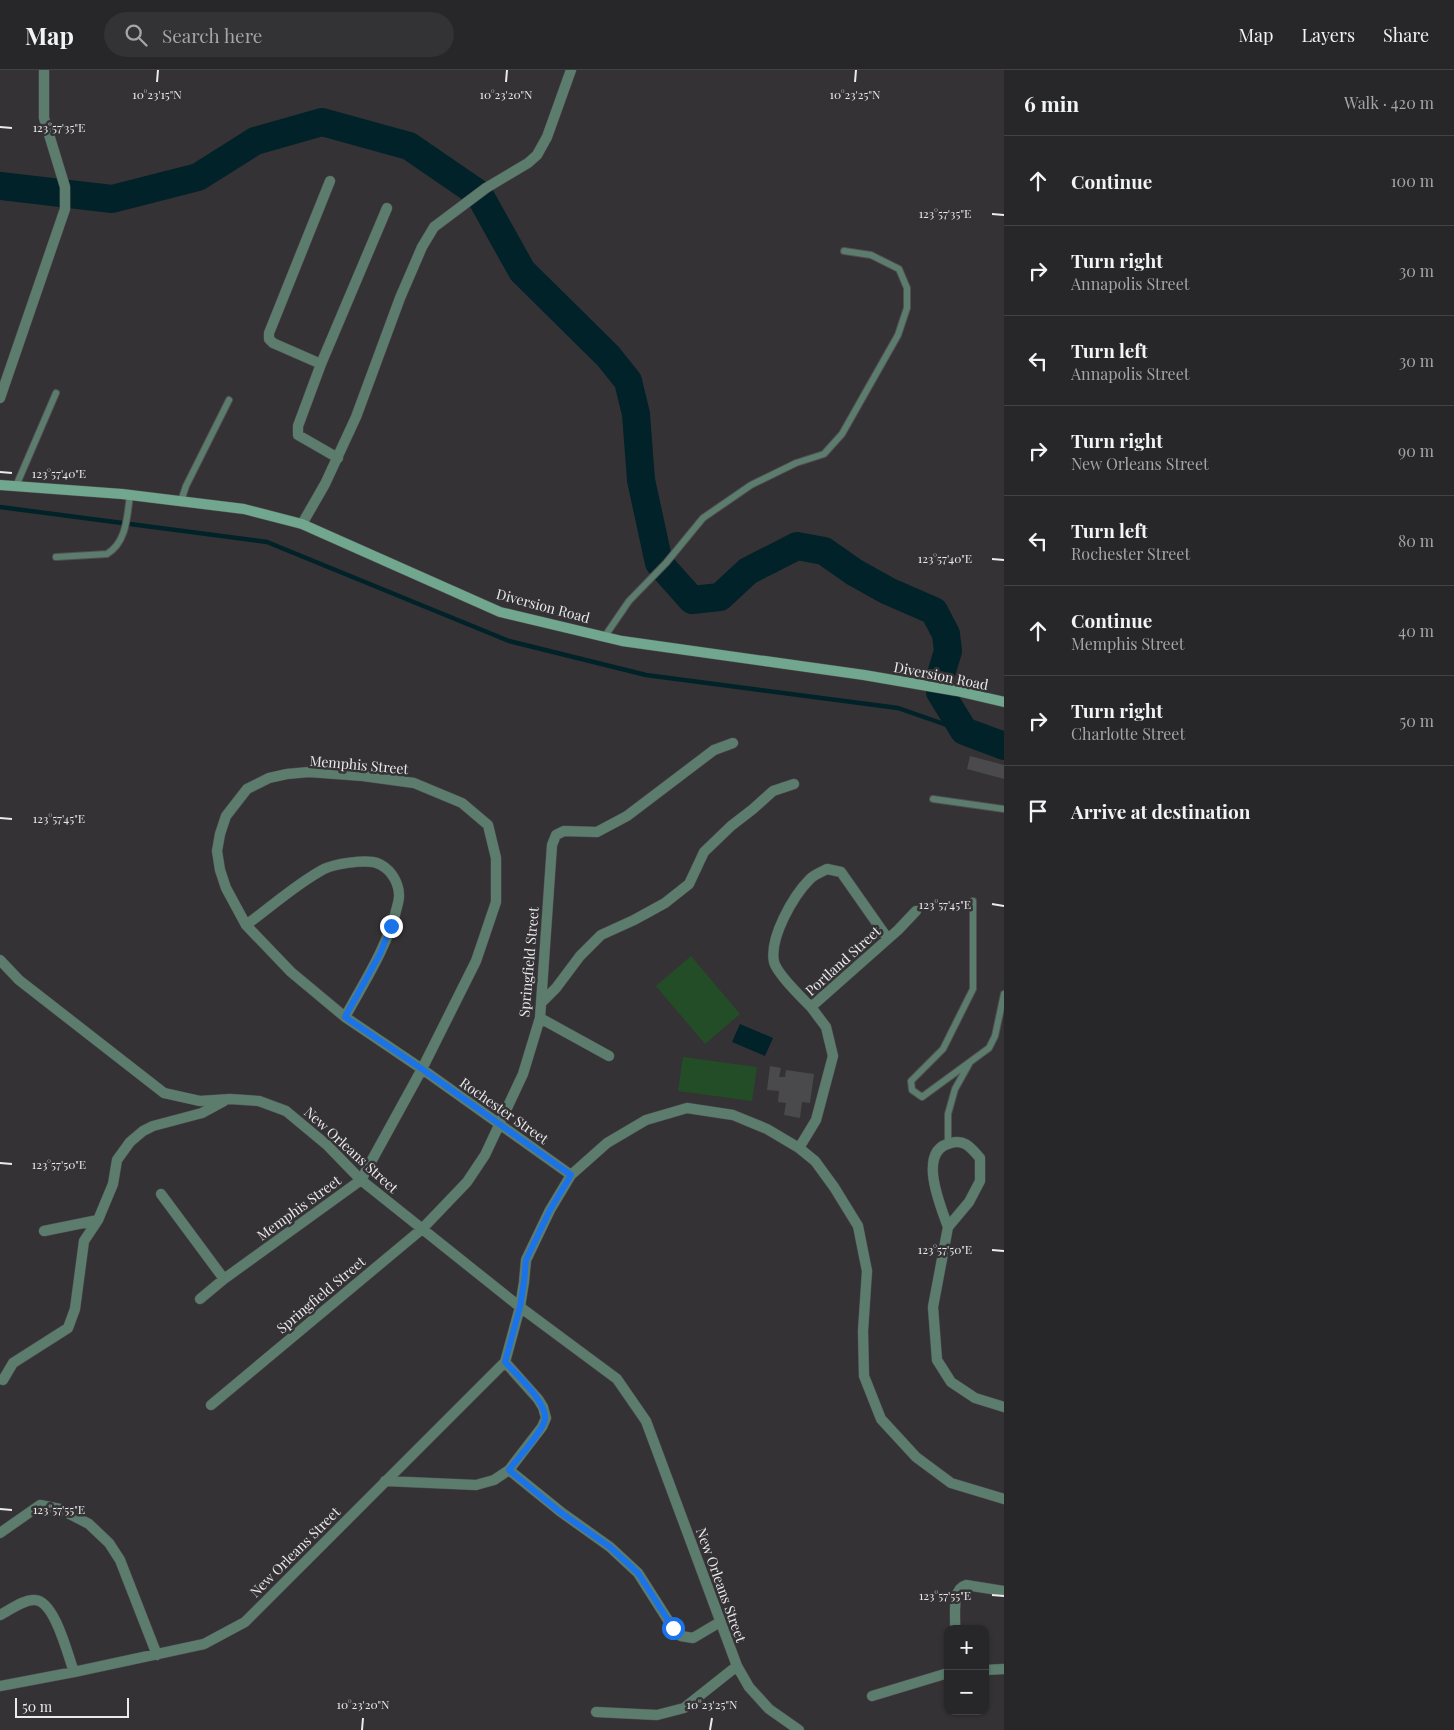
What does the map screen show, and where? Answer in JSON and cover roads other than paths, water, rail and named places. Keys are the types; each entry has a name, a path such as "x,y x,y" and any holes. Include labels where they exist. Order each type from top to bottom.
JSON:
{"street":[{"path":"0,398 65,209 65,187 44,118 44,70"},
{"path":"302,524 325,484 356,417 400,298 422,247 434,227 486,188 528,163 537,155 547,137 571,70"},
{"path":"321,364 273,343 269,339 269,333 330,181"},
{"path":"338,458 298,435 298,426 321,364 388,208"},
{"name":"Diversion Road","path":"0,485 130,495 244,509 302,524 500,612 622,641 864,676 1004,702"},
{"name":"Springfield Street","path":"211,1405 422,1229 466,1182 486,1155 523,1074 540,1018 552,845 556,835 564,831 597,832 627,816 714,750 733,743"},
{"name":"Memphis Street","path":"200,1299 224,1279 361,1180 422,1069 476,961 496,902 496,858 488,825 462,803 414,783 363,776 309,772 269,778 247,789 226,816 217,851 220,870 226,888 246,925 291,972 345,1017 422,1069"},
{"path":"542,1002 556,988 580,956 601,935 665,904 689,884 704,852 731,826 754,809 773,791 794,784"},
{"path":"246,925 326,868 353,862 373,862 381,864 388,870 398,886 399,901 380,954 345,1017"},
{"path":"811,1007 783,977 774,963 774,940 792,902 811,878 827,869 841,872 888,939"},
{"name":"Portland Street","path":"799,1148 816,1120 833,1056 826,1026 811,1007 888,939 916,911"},
{"name":"New Orleans Street","path":"0,960 19,980 164,1094 200,1101 230,1099 258,1102 286,1111 327,1145 361,1180 520,1307 617,1379 646,1421 737,1666 749,1687 769,1709 799,1730"},
{"path":"540,1018 610,1056"},
{"name":"Rochester Street","path":"422,1069 571,1175"},
{"path":"3,1380 13,1363 68,1328 75,1308 84,1241 98,1220 113,1184 117,1160 130,1142 143,1131 153,1126 202,1113 230,1099"},
{"name":"New Orleans Street","path":"0,1686 204,1644 246,1622 505,1362 520,1307 526,1260 550,1210 571,1175 607,1143 646,1120 687,1108 733,1115 767,1129 799,1148 815,1161 834,1187 858,1226 867,1271 863,1331 864,1376 881,1419 916,1456 951,1483 1004,1499"},
{"path":"948,1227 933,1184 933,1161 939,1149 948,1143 959,1141 967,1144 980,1158 980,1181 969,1202 948,1227 933,1307 937,1360 950,1382 975,1398 1004,1407"},
{"path":"161,1194 224,1279"},
{"path":"44,1232 98,1220"},
{"path":"385,1481 476,1485 494,1480 509,1470 542,1427 546,1418 543,1407 538,1399 505,1362"},
{"path":"509,1470 560,1512 610,1547 638,1573 673,1628 681,1636 694,1638 720,1622"},
{"path":"0,1533 40,1506 60,1509 89,1524 109,1543 120,1560 157,1655"},
{"path":"956,1625 956,1596 961,1586 966,1585 1004,1591"},
{"path":"0,1615 30,1600 38,1600 47,1605 55,1618 74,1672"},
{"path":"596,1712 657,1715 684,1708 737,1666"},
{"path":"989,1670 1004,1669"},
{"path":"872,1696 944,1674"}],"lane":[{"path":"605,636 629,601 666,563 702,518 751,485 796,463 824,454 842,434 898,335 907,308 907,288 899,269 872,255 844,251"},
{"path":"16,486 56,392"},
{"path":"181,501 186,486 229,400"},
{"path":"56,557 108,554 115,550 125,528 130,495"},
{"path":"933,799 1004,809"},
{"path":"974,901 973,989 943,1049 911,1081 912,1090 922,1097 989,1048 995,1036 1004,994"},
{"path":"948,1143 948,1114 955,1089 970,1062"}],"water":[{"path":"740,1024 773,1038 765,1056 732,1042"}],"waterway":[{"path":"0,186 112,199 198,177 255,141 322,122 409,146 479,194 522,271 608,356 628,381 636,414 641,480 659,563 692,600 720,597 748,571 797,546 824,551 854,572 888,591 934,611 946,634 948,651 939,681"},
{"path":"0,507 267,542 509,641 646,675 898,708 964,731"},
{"path":"940,692 964,731 1004,746"}]}
